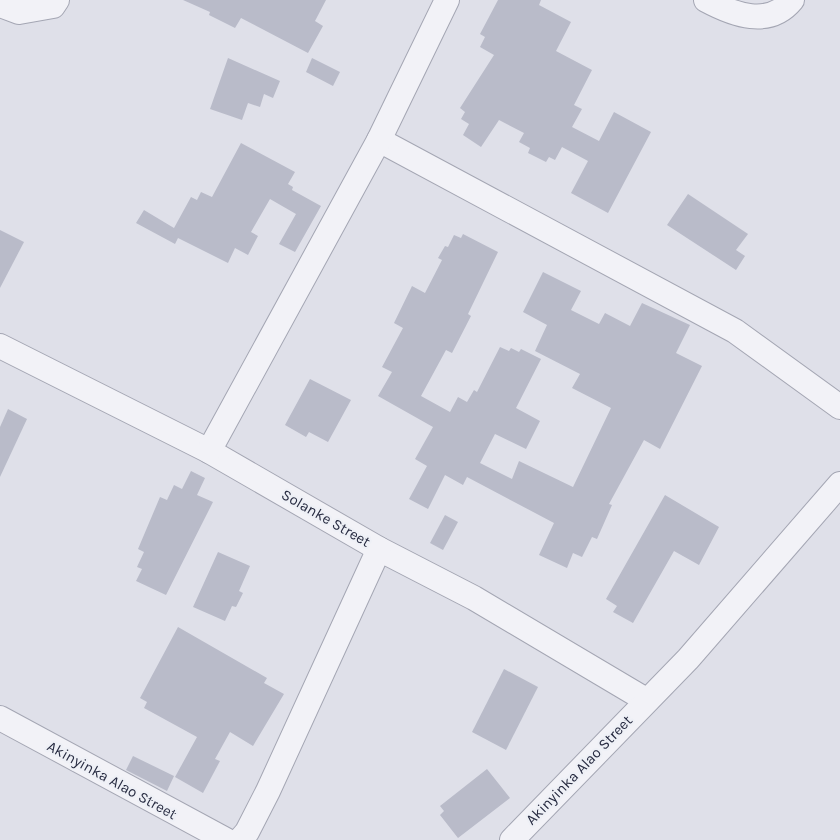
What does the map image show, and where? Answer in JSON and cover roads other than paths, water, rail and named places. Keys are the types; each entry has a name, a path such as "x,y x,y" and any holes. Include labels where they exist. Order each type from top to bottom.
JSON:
{"street":[{"path":"0,5 19,12 53,6 57,0"},
{"path":"209,451 378,140 447,0"},
{"path":"706,0 736,13 764,18 784,10 792,0"},
{"path":"378,140 735,331 840,407"},
{"name":"Solanke Street","path":"0,346 209,451 379,549 474,598 646,700"},
{"name":"Akinyinka Alao Street","path":"512,840 646,700 688,659 840,484"},
{"path":"240,840 247,832 268,791 379,549"},
{"name":"Akinyinka Alao Street","path":"0,718 226,840"}]}
